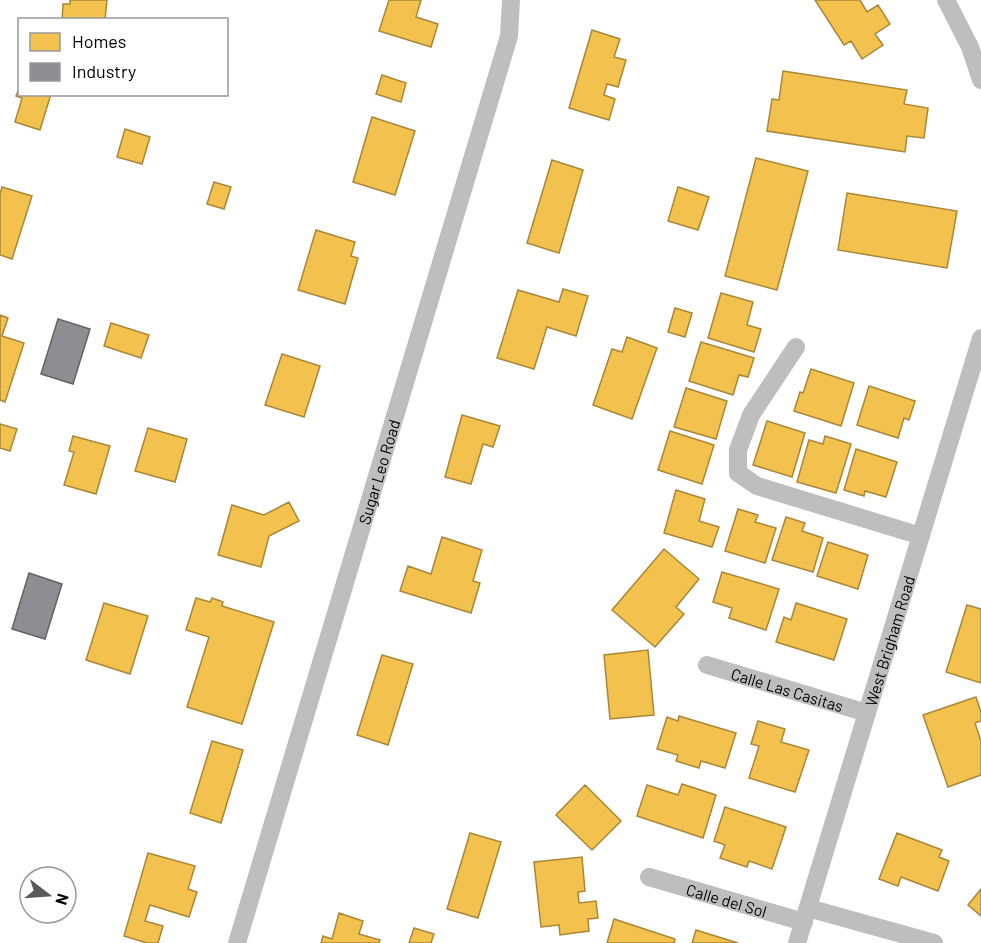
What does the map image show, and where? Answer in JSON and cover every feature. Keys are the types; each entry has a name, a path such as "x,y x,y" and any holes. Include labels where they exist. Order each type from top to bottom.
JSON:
{"street":[{"name":"Sugar Leo Road","path":"237,943 509,36 511,0"},
{"path":"946,0 970,47 981,80"},
{"name":"West Brigham Road","path":"797,943 981,338"},
{"path":"796,347 751,415 738,450 738,473 757,486 921,536"},
{"name":"Calle Las Casitas","path":"707,664 867,713"},
{"name":"Calle del Sol","path":"649,877 934,943"}],"building: Homes":[{"path":"70,0 107,0 105,18 62,18 63,4 70,4"},
{"path":"389,0 421,0 416,17 438,24 431,47 379,31"},
{"path":"815,0 860,0 867,12 878,5 890,24 875,34 883,45 862,59 851,41 844,45"},
{"path":"592,30 620,39 614,57 626,60 618,87 607,84 604,95 615,99 609,120 569,108"},
{"path":"783,71 907,90 904,104 928,108 924,138 907,136 905,152 767,131 772,99 779,100"},
{"path":"382,75 406,83 401,102 376,94"},
{"path":"18,91 18,96 50,96 40,130 15,122 22,98 16,96"},
{"path":"372,117 415,131 395,195 353,182"},
{"path":"125,129 150,137 142,164 117,157"},
{"path":"756,158 808,171 777,290 725,276"},
{"path":"552,160 583,170 559,253 527,243"},
{"path":"214,182 231,187 224,209 207,204"},
{"path":"2,187 32,196 12,259 0,255"},
{"path":"678,187 709,197 698,230 668,221"},
{"path":"847,193 957,211 947,268 838,250"},
{"path":"316,230 355,242 351,256 358,258 345,304 298,290"},
{"path":"563,289 588,296 576,336 547,327 534,369 497,358 518,290 559,302"},
{"path":"721,293 753,302 747,325 761,329 754,352 708,338"},
{"path":"675,308 692,313 685,337 668,332"},
{"path":"0,315 8,318 2,336 24,343 5,402 0,400"},
{"path":"111,323 149,335 141,358 104,346"},
{"path":"627,337 657,348 632,419 593,405 612,349 622,352"},
{"path":"701,342 754,358 748,377 739,375 733,395 689,381"},
{"path":"282,354 320,366 304,417 265,405"},
{"path":"811,369 854,383 841,426 794,411"},
{"path":"869,386 915,401 909,420 904,418 898,438 857,425"},
{"path":"686,388 727,401 716,439 674,427"},
{"path":"462,415 500,426 493,447 483,444 471,484 445,477"},
{"path":"767,421 805,433 792,477 753,465"},
{"path":"0,424 17,429 10,451 0,448"},
{"path":"148,428 187,439 175,482 135,471"},
{"path":"670,431 714,445 702,484 658,470"},
{"path":"73,436 110,446 96,494 64,485 74,452 69,451"},
{"path":"825,436 851,444 836,493 797,482 809,440 823,444"},
{"path":"856,449 897,462 886,497 865,491 864,496 844,490"},
{"path":"676,490 705,499 699,521 719,527 712,547 664,533"},
{"path":"289,502 299,521 269,536 261,567 218,555 232,505 264,515"},
{"path":"738,509 758,515 755,522 776,528 765,563 725,551"},
{"path":"786,517 805,523 802,531 823,538 813,572 772,560"},
{"path":"442,537 482,550 473,581 480,583 471,613 400,591 408,566 431,574"},
{"path":"828,542 868,555 858,589 817,576"},
{"path":"664,549 699,579 676,607 684,614 655,647 612,610"},
{"path":"722,572 779,589 766,630 729,618 732,608 713,602"},
{"path":"196,598 210,602 212,598 223,602 222,606 274,622 242,724 187,707 209,637 186,630"},
{"path":"104,603 148,616 130,674 86,660"},
{"path":"796,603 847,619 834,660 776,642 784,617 791,620"},
{"path":"967,605 981,609 981,683 946,672"},
{"path":"648,650 654,715 610,719 604,655"},
{"path":"382,655 413,664 388,745 357,735"},
{"path":"976,697 981,712 981,721 975,723 981,741 981,775 948,787 923,715"},
{"path":"679,716 736,733 725,768 701,761 699,768 676,761 678,755 657,749 667,717 678,721"},
{"path":"758,721 785,729 781,742 809,750 795,792 749,778 759,746 751,744"},
{"path":"212,741 243,750 221,823 190,813"},
{"path":"682,784 716,795 703,838 637,816 647,785 678,795"},
{"path":"585,785 621,821 592,850 556,815"},
{"path":"725,807 786,827 772,869 749,861 747,867 720,858 725,845 714,841"},
{"path":"470,833 501,842 478,918 447,909"},
{"path":"897,833 942,850 939,857 949,861 938,891 901,877 898,886 879,879"},
{"path":"148,853 195,866 188,889 197,892 189,917 150,905 145,921 163,926 158,943 147,943 124,936"},
{"path":"582,857 585,891 578,892 579,903 596,901 598,918 588,919 589,931 560,935 559,925 541,927 534,862"},
{"path":"981,889 981,916 968,905"},
{"path":"339,913 363,921 359,934 380,940 379,943 321,943 323,936 332,939"},
{"path":"614,919 675,939 674,943 607,943"},
{"path":"414,928 434,934 431,943 409,943"},
{"path":"696,930 738,943 692,943"}],"building: Industry":[{"path":"58,319 90,329 73,384 41,374"},
{"path":"29,573 62,584 45,639 12,629"}]}
